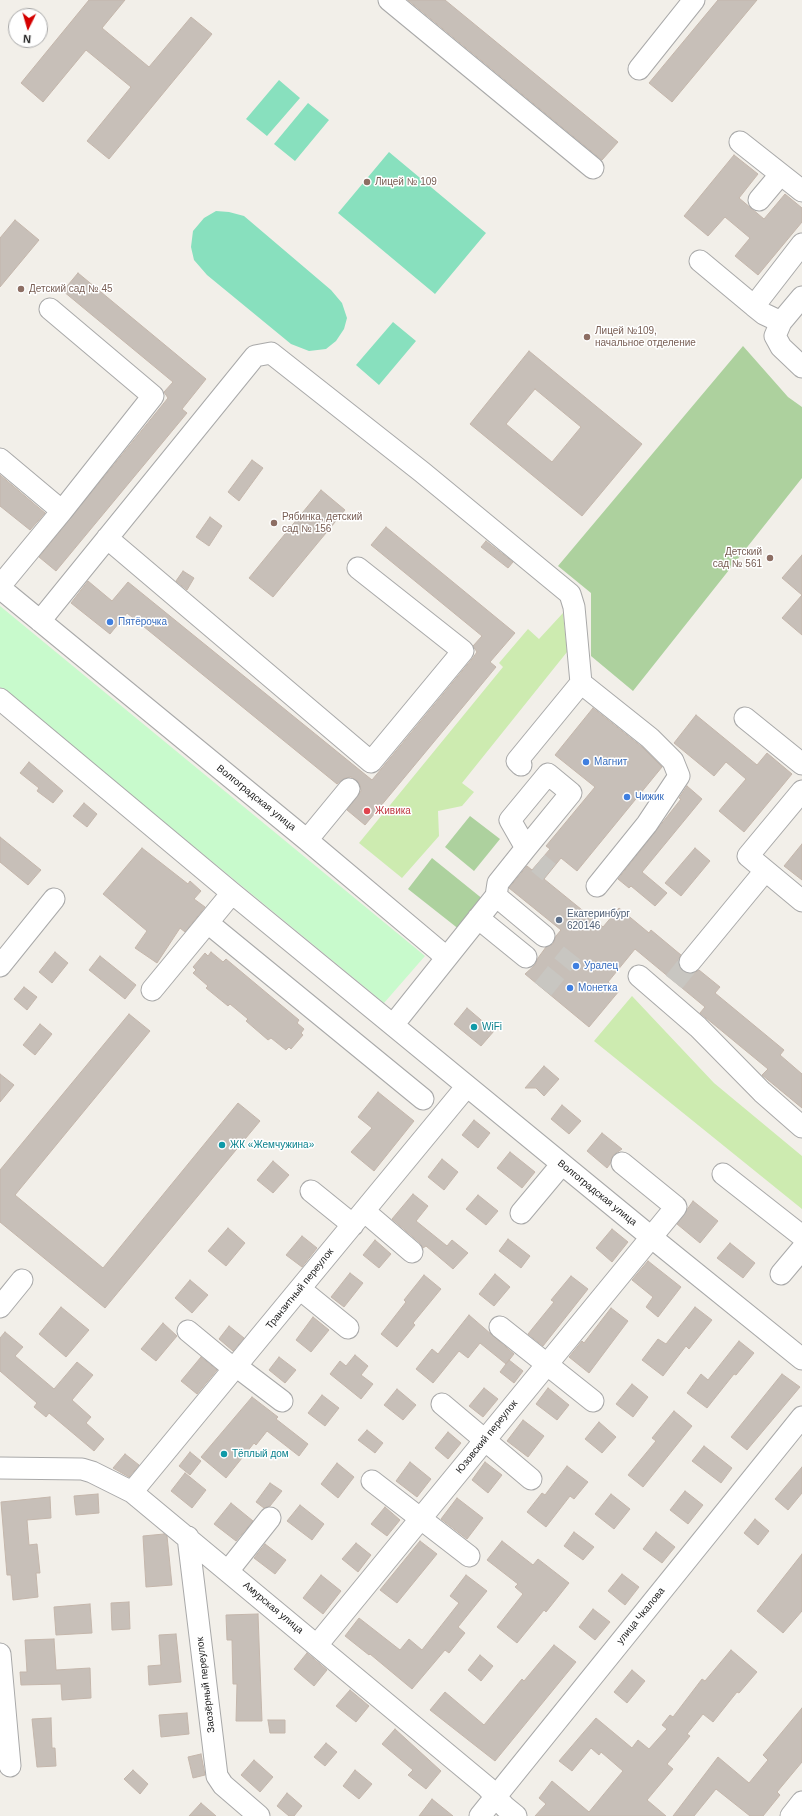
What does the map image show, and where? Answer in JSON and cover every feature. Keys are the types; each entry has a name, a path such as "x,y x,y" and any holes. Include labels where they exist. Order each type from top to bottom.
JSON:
{"street":[{"path":"389,0 593,168"},
{"path":"639,69 694,0"},
{"path":"740,142 802,192"},
{"path":"759,200 780,175"},
{"path":"754,306 802,244"},
{"path":"700,261 764,314 778,329 781,347 802,367"},
{"path":"778,329 802,297"},
{"path":"0,586 62,511 153,396 50,309"},
{"path":"40,620 255,356 271,353 422,472 570,594 574,606 581,683 516,761 530,772 548,774 571,793 498,883 496,896 393,1025"},
{"path":"0,459 62,511"},
{"path":"107,538 371,762"},
{"path":"307,840 463,651 358,568"},
{"name":"Волгоградская улица","path":"0,586 307,840 439,951 445,959"},
{"path":"581,683 650,738 673,761 679,776 647,824 597,886"},
{"name":"Волгоградская улица","path":"0,699 232,893 562,1164 654,1233 802,1359"},
{"path":"745,718 802,764"},
{"path":"526,848 510,820 530,772"},
{"path":"802,791 748,856 802,901"},
{"path":"690,962 765,871"},
{"path":"152,990 232,893"},
{"path":"496,896 544,936"},
{"path":"0,966 54,899"},
{"path":"478,918 526,957"},
{"path":"208,923 423,1099"},
{"path":"638,976 698,1027 762,1092 802,1127"},
{"name":"Транзитный переулок","path":"132,1492 467,1086"},
{"name":"Юзовский переулок","path":"318,1645 676,1207 622,1162"},
{"path":"521,1212 562,1164"},
{"path":"723,1174 802,1236"},
{"path":"311,1191 412,1252"},
{"path":"781,1274 802,1249"},
{"path":"0,1307 22,1280"},
{"path":"300,1289 348,1328"},
{"path":"500,1328 593,1401"},
{"path":"188,1331 282,1401"},
{"path":"442,1404 531,1480"},
{"name":"улица Чкалова","path":"480,1816 802,1417"},
{"name":"Амурская улица","path":"0,1468 82,1469 92,1472 132,1492 228,1570 487,1787 516,1816"},
{"path":"372,1481 469,1556"},
{"path":"228,1570 270,1518"},
{"name":"Заозёрный переулок","path":"188,1537 217,1776 223,1785 258,1816"},
{"path":"0,1654 10,1766"},
{"path":"791,1816 802,1802"}],"green space":[{"path":"279,80 300,98 267,136 246,119"},
{"path":"308,103 329,120 295,161 274,144"},
{"path":"389,152 486,233 435,294 338,213"},
{"path":"216,211 229,212 244,216 331,290 342,303 347,318 344,329 336,341 326,349 309,351 291,344 207,275 194,260 191,247 193,231 204,218"},
{"path":"393,322 416,341 379,385 356,365"},
{"path":"743,346 788,397 802,407 802,478 633,691 591,656 591,593 558,566"},
{"path":"0,606 425,956 384,1003 0,687"},
{"path":"563,613 567,652 462,783 474,792 462,806 438,811 439,836 402,878 359,843 503,667 499,663 528,629 539,639"},
{"path":"470,816 500,839 474,871 445,847"},
{"path":"432,858 484,900 460,930 408,889"},
{"path":"632,996 714,1083 802,1156 802,1209 594,1041"}],"building":[{"path":"89,0 125,0 102,28 149,67 191,17 212,34 109,159 87,141 131,87 86,50 43,102 21,83"},
{"path":"408,0 445,0 618,142 602,160"},
{"path":"718,0 757,0 672,102 649,83"},
{"path":"734,155 758,174 739,198 764,219 785,194 802,208 802,222 758,275 735,256 750,238 725,217 708,236 684,216"},
{"path":"15,220 39,240 0,287 0,238"},
{"path":"78,273 206,379 182,409 187,413 56,571 39,557 168,398 164,392 173,382 63,291"},
{"path":"529,351 642,444 582,516 470,424","holes":["535,389 581,427 552,462 506,424"]},
{"path":"252,460 263,468 239,501 228,492"},
{"path":"0,475 45,513 30,530 0,506"},
{"path":"321,490 345,510 273,597 249,578"},
{"path":"210,517 222,526 209,546 196,537"},
{"path":"386,527 515,633 490,662 496,667 365,825 347,810 361,791 360,785 356,780 351,777 345,778 337,784 127,613 110,634 71,603 88,581 112,601 128,582 372,780 472,659 477,652 473,646 482,636 371,545"},
{"path":"486,541 513,562 508,568 481,547"},
{"path":"802,555 802,595 782,578"},
{"path":"183,571 194,578 187,590 176,581"},
{"path":"802,595 802,635 782,618"},
{"path":"593,708 642,747 662,767 577,871 561,858 544,879 603,927 619,908 649,933 651,930 681,955 678,960 679,966 683,971 688,974 699,970 720,987 715,993 784,1050 780,1055 802,1074 802,1108 762,1075 768,1069 700,1013 705,1007 635,949 608,982 619,991 589,1027 525,974 535,965 546,947 553,944 556,936 561,930 509,888 527,866 532,870 550,849 546,846 595,787 555,755"},
{"path":"696,715 757,765 767,753 792,774 744,832 719,811 746,779 726,762 714,776 674,743"},
{"path":"29,762 63,791 53,803 37,791 39,788 20,773"},
{"path":"687,786 702,799 642,872 667,893 655,906 631,886 629,888 618,879 681,799 679,798"},
{"path":"84,803 97,814 87,827 73,816"},
{"path":"0,837 41,870 28,885 0,862"},
{"path":"802,844 802,880 784,866"},
{"path":"142,848 188,884 190,881 201,891 194,899 205,907 185,932 180,928 157,963 135,948 147,931 103,894"},
{"path":"695,848 710,861 681,896 665,883"},
{"path":"55,952 68,963 52,983 39,972"},
{"path":"211,952 223,962 226,959 299,1020 297,1023 304,1029 301,1033 303,1035 291,1049 289,1047 286,1050 271,1038 268,1040 246,1021 248,1019 230,1004 228,1006 206,988 208,986 193,973 196,970 193,967 205,953 208,956"},
{"path":"100,956 136,985 125,999 89,970"},
{"path":"24,987 37,997 27,1010 14,999"},
{"name":"WiFi","path":"467,1008 494,1031 481,1046 454,1024"},
{"name":"ЖК «Жемчужина»","path":"129,1014 150,1031 15,1195 103,1268 238,1103 260,1121 105,1308 0,1222 0,1170"},
{"path":"40,1024 52,1034 35,1055 23,1045"},
{"path":"544,1066 559,1079 544,1096 536,1088 525,1088"},
{"path":"0,1074 14,1085 0,1102"},
{"path":"378,1092 414,1121 374,1171 351,1152 372,1128 358,1117"},
{"path":"562,1105 581,1121 569,1134 551,1119"},
{"path":"474,1120 490,1133 478,1148 462,1135"},
{"path":"602,1133 622,1149 613,1155 607,1168 587,1151"},
{"path":"510,1152 535,1172 522,1188 497,1168"},
{"path":"442,1159 458,1172 444,1190 428,1177"},
{"path":"273,1161 289,1175 273,1193 257,1180"},
{"path":"413,1194 428,1206 416,1221 447,1246 452,1240 468,1253 453,1269 426,1246 423,1248 420,1243 392,1219"},
{"path":"478,1195 498,1211 486,1225 466,1209"},
{"path":"693,1201 718,1221 700,1243 677,1224"},
{"path":"228,1228 245,1243 226,1266 208,1251"},
{"path":"612,1229 628,1242 612,1262 596,1248"},
{"path":"302,1236 317,1248 302,1267 286,1255"},
{"path":"508,1239 530,1256 521,1268 499,1251"},
{"path":"375,1240 391,1254 379,1268 363,1255"},
{"path":"730,1243 755,1263 743,1278 717,1258"},
{"path":"648,1261 681,1287 658,1317 646,1307 653,1297 632,1280"},
{"path":"350,1273 363,1283 344,1307 331,1297"},
{"path":"495,1274 510,1287 494,1306 479,1294"},
{"path":"424,1275 441,1289 413,1323 415,1325 397,1347 381,1334 406,1302 404,1300"},
{"path":"571,1276 588,1289 543,1346 528,1334 554,1302 551,1300"},
{"path":"190,1280 208,1295 192,1313 175,1298"},
{"path":"61,1307 89,1330 66,1357 39,1334"},
{"path":"695,1307 712,1320 689,1349 686,1346 663,1376 642,1360 658,1339 666,1344"},
{"path":"611,1308 628,1321 589,1373 569,1357 582,1341 584,1343"},
{"path":"469,1315 514,1354 506,1364 480,1343 468,1358 459,1351 433,1383 416,1369 432,1349 438,1354"},
{"path":"313,1317 329,1330 311,1352 296,1340"},
{"path":"163,1323 177,1336 156,1361 141,1349"},
{"path":"229,1326 244,1338 233,1351 219,1339"},
{"path":"5,1332 23,1347 15,1356 54,1389 77,1362 93,1375 72,1400 91,1417 86,1423 104,1439 94,1451 49,1413 46,1417 34,1407 37,1403 0,1371 0,1338"},
{"path":"739,1341 754,1353 736,1375 734,1374 707,1408 687,1393 701,1374 708,1380"},
{"path":"355,1355 368,1366 361,1375 373,1384 361,1399 330,1374 340,1361 346,1366"},
{"path":"201,1357 217,1370 197,1394 181,1381"},
{"path":"279,1357 296,1370 285,1383 269,1370"},
{"path":"509,1360 523,1371 514,1383 500,1372"},
{"path":"782,1374 800,1387 747,1450 731,1437"},
{"path":"632,1384 648,1397 633,1417 616,1404"},
{"path":"484,1388 498,1399 483,1417 469,1406"},
{"path":"548,1388 569,1405 557,1420 536,1404"},
{"path":"397,1389 416,1405 403,1420 384,1405"},
{"path":"322,1395 339,1408 325,1426 308,1413"},
{"path":"252,1397 278,1417 276,1419 308,1444 299,1456 267,1431 256,1445 254,1443 226,1478 201,1457"},
{"path":"674,1411 692,1426 643,1487 628,1475 656,1441 652,1438"},
{"path":"523,1420 544,1436 528,1457 507,1441"},
{"path":"599,1422 616,1437 602,1453 585,1439"},
{"path":"367,1430 383,1443 375,1453 358,1440"},
{"path":"448,1432 461,1443 448,1459 435,1448"},
{"path":"704,1446 732,1468 721,1483 692,1461"},
{"path":"190,1452 201,1461 190,1475 179,1466"},
{"path":"125,1454 139,1465 129,1477 113,1468"},
{"path":"410,1462 431,1479 417,1497 396,1481"},
{"path":"485,1462 502,1475 488,1493 472,1480"},
{"path":"337,1463 354,1477 338,1498 321,1484"},
{"path":"567,1466 588,1482 574,1499 570,1496 546,1527 527,1512 542,1493 545,1495"},
{"path":"802,1467 802,1493 788,1510 775,1499"},
{"path":"185,1473 206,1490 192,1508 171,1491"},
{"path":"270,1483 282,1491 270,1506 264,1508 256,1502"},
{"path":"685,1491 703,1505 688,1524 670,1510"},
{"path":"98,1494 99,1513 76,1515 74,1496"},
{"path":"611,1494 630,1509 614,1529 595,1514"},
{"path":"50,1497 51,1518 27,1520 29,1545 37,1544 40,1573 36,1573 38,1597 13,1600 11,1575 7,1575 1,1502"},
{"path":"457,1498 483,1518 467,1539 441,1519"},
{"path":"231,1503 253,1521 236,1541 214,1524"},
{"path":"300,1505 324,1524 312,1540 287,1521"},
{"path":"385,1507 400,1520 387,1536 371,1524"},
{"path":"755,1519 769,1531 758,1545 744,1533"},
{"path":"574,1532 594,1547 583,1560 564,1546"},
{"path":"656,1532 675,1547 662,1563 643,1549"},
{"path":"164,1534 167,1536 172,1585 146,1587 143,1536"},
{"path":"420,1541 437,1554 397,1603 380,1590"},
{"path":"502,1541 533,1565 538,1559 569,1583 546,1612 544,1610 517,1643 497,1627 523,1594 515,1587 518,1584 487,1560"},
{"path":"356,1543 371,1555 358,1572 342,1559"},
{"path":"265,1544 286,1560 275,1574 254,1558"},
{"path":"802,1554 802,1611 783,1633 757,1611"},
{"path":"622,1574 639,1587 625,1605 608,1591"},
{"path":"321,1575 341,1591 323,1614 303,1598"},
{"path":"466,1575 487,1591 458,1627 465,1633 449,1653 445,1650 412,1689 370,1654 369,1655 345,1636 359,1618 400,1650 409,1639 422,1650 459,1603 450,1596"},
{"path":"129,1602 130,1629 112,1630 111,1603"},
{"path":"90,1604 92,1633 56,1635 54,1607"},
{"path":"593,1609 610,1622 595,1640 579,1627"},
{"path":"258,1614 262,1721 236,1721 237,1684 233,1684 232,1640 227,1640 226,1615"},
{"path":"176,1634 181,1682 149,1685 148,1666 161,1665 159,1635"},
{"path":"54,1639 56,1670 90,1668 91,1698 62,1700 61,1684 21,1685 20,1672 27,1672 25,1640"},
{"path":"554,1645 576,1662 495,1761 430,1710 445,1692 484,1725 522,1679 524,1681"},
{"path":"731,1650 757,1672 739,1693 737,1692 713,1722 703,1714 687,1734 690,1736 667,1764 673,1769 647,1800 666,1816 535,1816 546,1804 539,1798 552,1781 589,1812 623,1771 601,1752 599,1755 591,1748 572,1771 559,1761 596,1718 632,1748 638,1740 649,1749 667,1729 662,1725 670,1715 673,1717 702,1679 705,1681"},
{"path":"307,1653 327,1670 314,1686 294,1669"},
{"path":"480,1655 493,1666 481,1681 468,1670"},
{"path":"632,1670 645,1681 627,1703 614,1692"},
{"path":"350,1690 369,1706 356,1722 336,1706"},
{"path":"802,1708 802,1762 777,1792 780,1795 763,1816 750,1816 716,1789 694,1816 673,1816 718,1757 749,1783 768,1760 763,1755"},
{"path":"187,1713 189,1734 161,1737 159,1715"},
{"path":"51,1718 52,1748 55,1748 56,1766 37,1767 32,1719"},
{"path":"268,1720 285,1720 285,1733 270,1733"},
{"path":"395,1729 441,1771 426,1789 408,1775 413,1770 382,1744"},
{"path":"326,1743 337,1752 325,1766 314,1757"},
{"path":"201,1754 205,1775 193,1778 188,1757"},
{"path":"254,1760 273,1777 260,1792 241,1775"},
{"path":"133,1770 148,1784 140,1794 124,1779"},
{"path":"355,1770 372,1784 359,1799 343,1786"},
{"path":"287,1793 302,1806 294,1816 289,1816 277,1806"},
{"path":"432,1799 453,1816 419,1816"},
{"path":"201,1803 216,1816 189,1816"}],"tunnel":[{"path":"538,863 549,872"},
{"path":"543,989 572,953"},
{"path":"674,982 690,962"}],"place":[{"name":"Лицей № 109","path":"367,182"},
{"name":"Детский сад № 45","path":"21,289"},
{"name":"Лицей №109, начальное отделение","path":"587,337"},
{"name":"Рябинка, детский сад № 156","path":"274,523"},
{"name":"Детский сад № 561","path":"770,558"},
{"name":"Пятёрочка","path":"110,622"},
{"name":"Магнит","path":"586,762"},
{"name":"Чижик","path":"627,797"},
{"name":"Живика","path":"367,811"},
{"name":"Екатеринбург 620146","path":"559,920"},
{"name":"Уралец","path":"576,966"},
{"name":"Монетка","path":"570,988"},
{"name":"WiFi","path":"474,1027"},
{"name":"ЖК «Жемчужина»","path":"222,1145"},
{"name":"Тёплый дом","path":"224,1454"}]}
